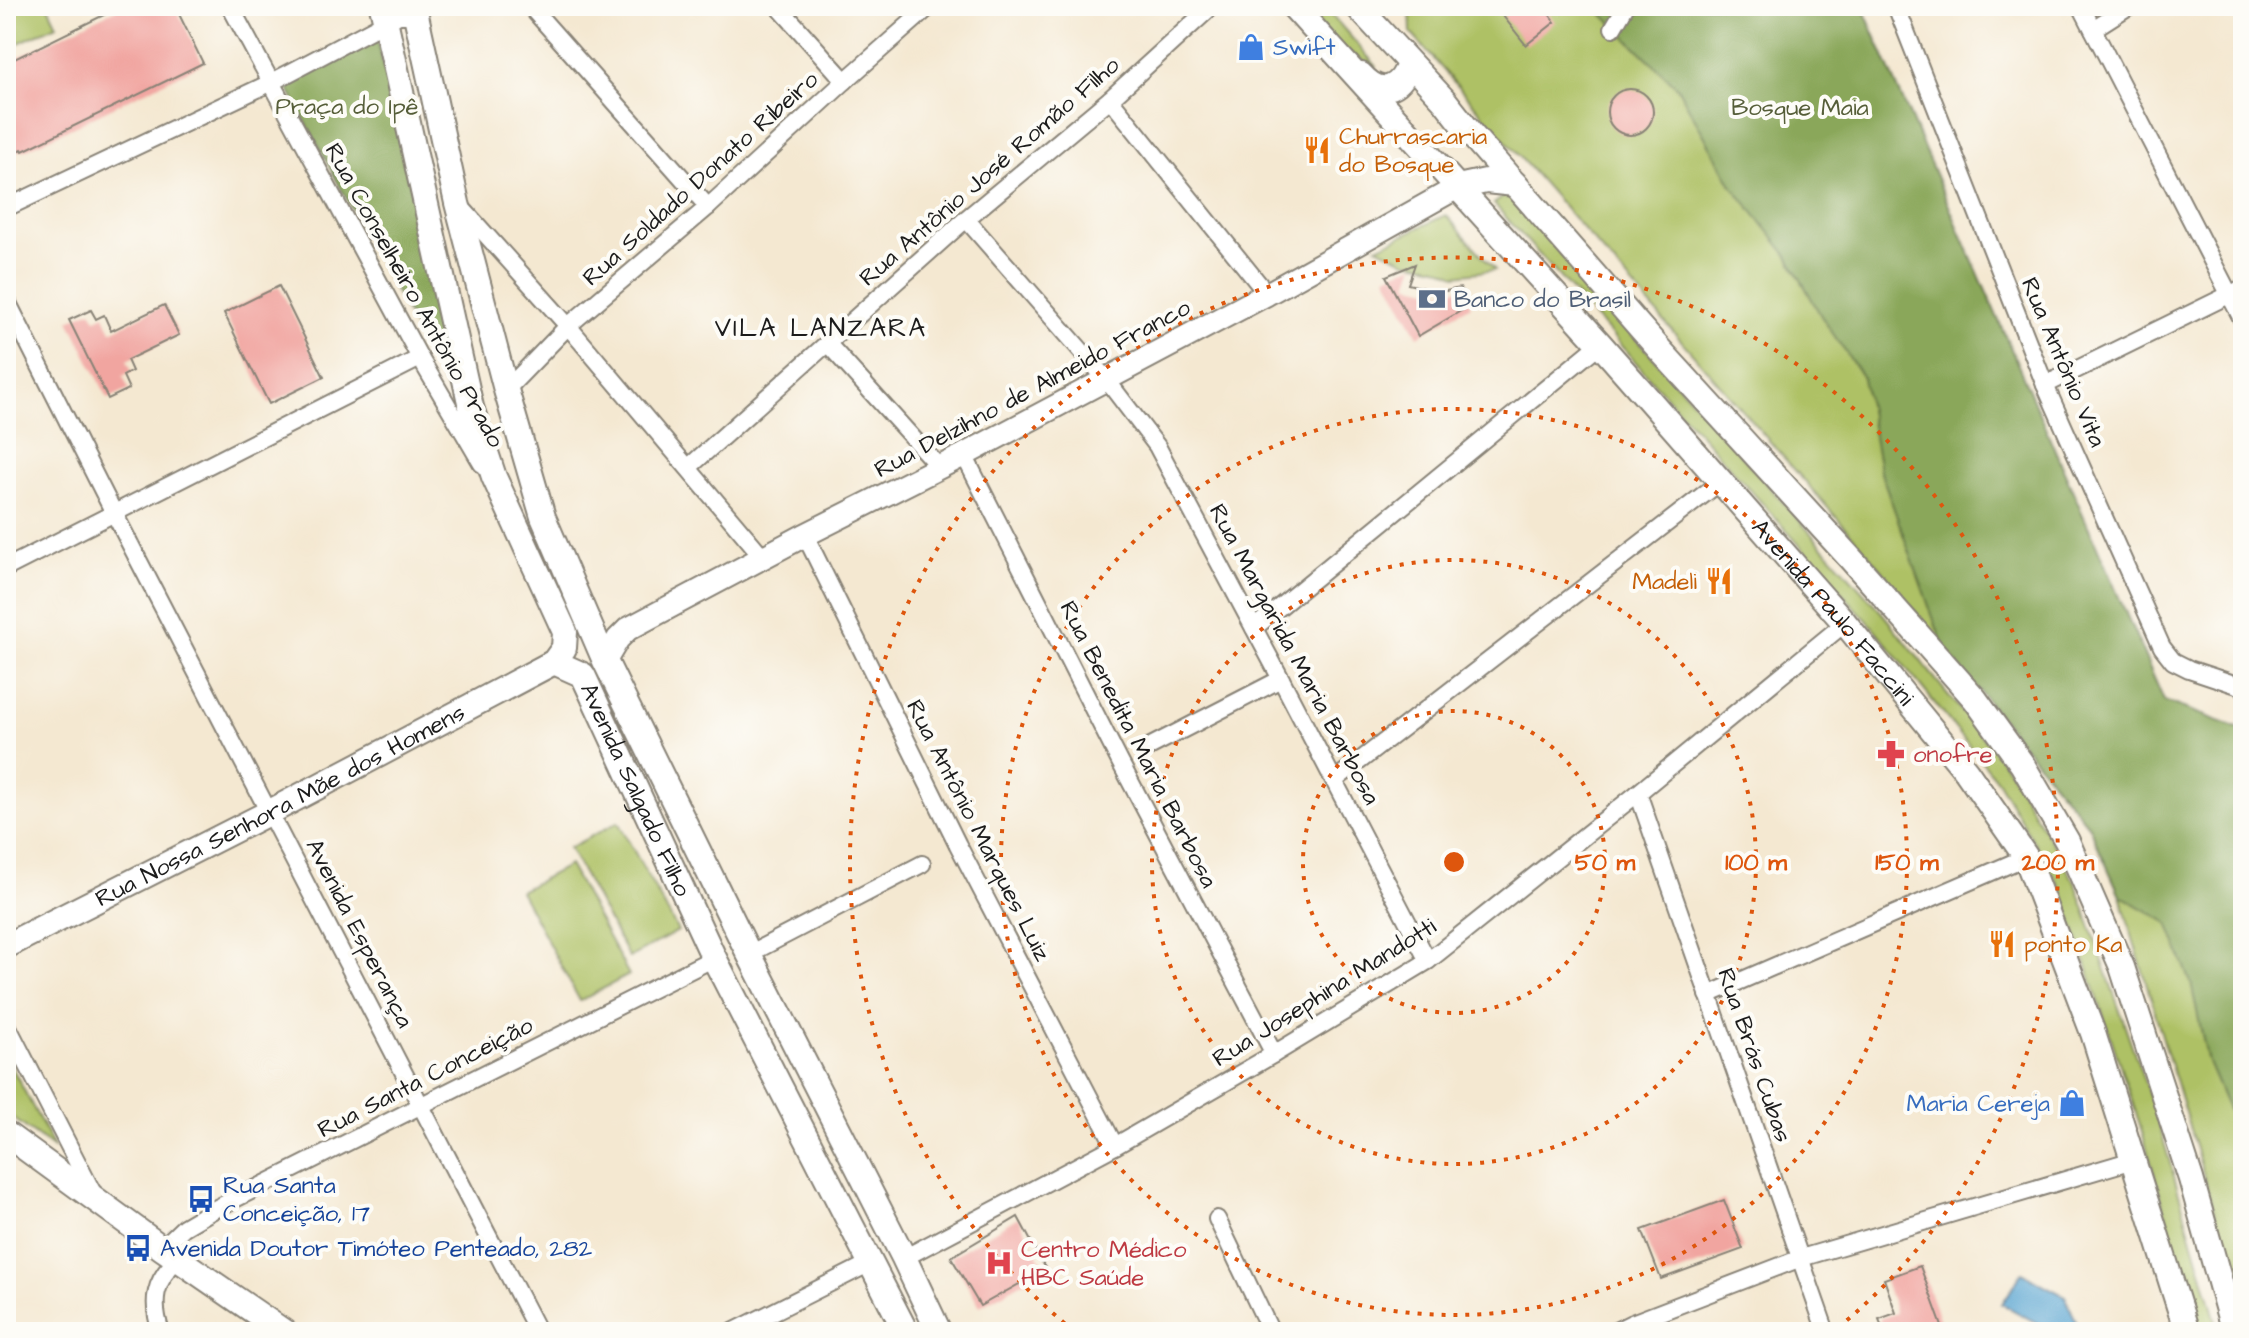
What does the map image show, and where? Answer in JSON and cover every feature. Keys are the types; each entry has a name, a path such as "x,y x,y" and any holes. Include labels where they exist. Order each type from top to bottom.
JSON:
{"main road":[{"name":"Avenida Paulo Faccini","path":"1293,6 1600,344 1845,623 1966,771 2026,857 2093,1033 2187,1332"},
{"name":"Avenida Paulo Faccini","path":"1357,6 1445,101 1620,305 1975,699 2022,764 2067,841 2122,967 2191,1179 2234,1332"},
{"name":"Avenida Salgado Filho","path":"415,11 457,203 543,517 605,661 939,1332"},
{"name":"Avenida Salgado Filho","path":"383,14 471,407 494,477 565,632 564,648 554,662 583,675 714,958 906,1332"},
{"path":"1333,53 1345,57 1368,83 1377,87 1392,87 1404,77 1409,64"},
{"path":"1458,187 1486,181 1515,184"},
{"name":"Rua Nossa Senhora Mãe dos Homens","path":"6,946 270,812 554,662"},
{"path":"6,1134 170,1254 284,1332"}],"street":[{"name":"Rua Conselheiro Antônio Prado","path":"230,6 420,358 515,521"},
{"path":"530,6 708,207"},
{"path":"778,6 845,81"},
{"name":"Rua Soldado Donato Ribeiro","path":"506,390 568,326 708,207 930,6"},
{"name":"Rua Antônio José Romão Filho","path":"689,467 966,219 1110,99 1212,6"},
{"name":"Rua Antônio Vita","path":"1896,6 2045,385 2162,647 2173,661 2189,669 2243,687"},
{"path":"2081,6 2237,291 2243,321"},
{"path":"2093,29 2129,6"},
{"path":"1613,28 1626,9"},
{"path":"6,208 270,83 383,14 399,15 415,11"},
{"path":"1110,99 1267,294"},
{"name":"Rua Delzihno de Almeido Franco","path":"605,661 628,629 1267,294 1458,187"},
{"path":"457,203 568,326 763,557"},
{"name":"Rua Margarida Maria Barbosa","path":"966,219 1106,379 1157,446 1428,961"},
{"path":"2045,385 2237,291"},
{"name":"Avenida Esperança","path":"6,299 538,1332"},
{"path":"828,344 939,467"},
{"path":"1254,628 1600,344"},
{"path":"6,568 420,358"},
{"name":"Rua Benedita Maria Barbosa","path":"964,455 1120,762 1274,1054"},
{"path":"1335,780 1720,482"},
{"name":"Rua Antônio Marques Luiz","path":"805,535 958,845 1115,1146"},
{"path":"585,616 601,624 628,629"},
{"name":"Rua Josephina Mandotti","path":"904,1258 1115,1146 1428,961 1845,623"},
{"path":"1147,748 1281,679"},
{"name":"Rua Brás Cubas","path":"1638,793 1826,1332"},
{"path":"1708,995 2026,857"},
{"path":"749,954 922,864"},
{"name":"Rua Santa Conceição","path":"161,1332 156,1295 170,1254 184,1227 714,958"},
{"path":"6,1023 97,1200"},
{"path":"1614,1332 1801,1258 2133,1160"},
{"path":"1217,1219 1271,1332"},
{"path":"733,1332 870,1263"}],"green space":[{"path":"6,6 48,6 57,25 6,49"},
{"path":"1304,6 1324,6 1377,67 1340,48"},
{"name":"Bosque Maia","path":"1410,6 1862,6 2164,701 2243,730 2243,1307 2120,895 2089,826 1865,550 1411,33"},
{"name":"Bosque Maia","path":"1594,6 1862,6 2164,701 2243,730 2243,1144 2208,1063 2191,983 2168,923 2120,895 2089,826 1944,648 1880,470 1863,378 1821,316 1788,256 1733,187 1677,87"},
{"name":"Praça do Ipê","path":"377,38 462,417 286,85"},
{"path":"1507,194 1883,614 2008,769 2076,884 2157,1118 2219,1332 2200,1332 2140,1125 2061,888 1997,780 1873,627 1494,204"},
{"path":"1446,215 1495,270 1456,275 1438,267 1406,261 1377,247"},
{"path":"618,822 678,931 629,958 569,848"},
{"path":"569,865 629,975 580,1001 520,891"},
{"path":"6,1056 55,1149 6,1113"}],"water":[{"path":"2022,1273 2065,1296 2078,1326 2064,1332 2053,1332 2002,1304"}],"building":[{"path":"122,6 175,6 203,63 6,157 6,63"},
{"path":"1516,6 1543,6 1555,22 1526,45 1503,16"},
{"path":"1630,89 1646,96 1653,112 1646,128 1630,135 1614,128 1607,112 1614,96"},
{"name":"Banco do Brasil","path":"1415,264 1408,284 1441,292 1460,288 1471,305 1418,336 1386,276"},
{"path":"279,286 324,377 269,404 224,313"},
{"path":"164,305 179,335 127,360 132,371 123,376 129,389 108,399 69,320 91,310 96,319 104,315 111,331"},
{"path":"1724,1200 1743,1249 1661,1279 1642,1230"},
{"name":"Centro Médico HBC Saúde","path":"1018,1217 1046,1269 980,1306 951,1257"},
{"path":"1920,1266 1944,1332 1884,1332 1879,1319 1896,1313 1884,1279"}],"place":[{"name":"Swift","path":"1251,47"},
{"name":"Churrascaria do Bosque","path":"1317,150"},
{"name":"Banco do Brasil","path":"1432,299"},
{"name":"Madeli","path":"1719,581"},
{"name":"onofre","path":"1891,754"},
{"name":"ponto Ka","path":"2002,944"},
{"name":"Maria Cereja","path":"2072,1103"},
{"name":"Rua Santa Conceição, 17","path":"201,1199"},
{"name":"Avenida Doutor Timóteo Penteado, 282","path":"138,1248"},
{"name":"Centro Médico HBC Saúde","path":"999,1263"}],"district":[{"name":"VILA LANZARA","path":"821,327"}]}
